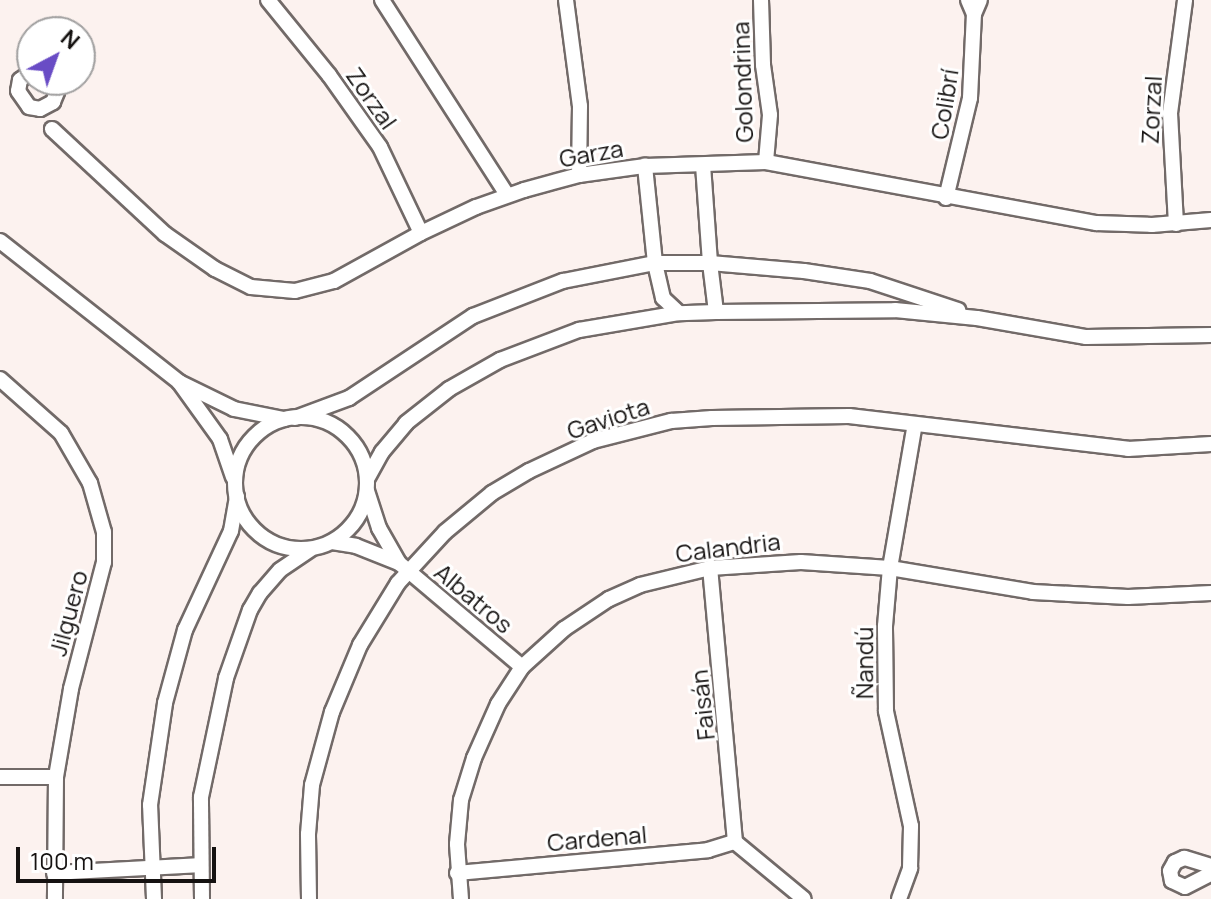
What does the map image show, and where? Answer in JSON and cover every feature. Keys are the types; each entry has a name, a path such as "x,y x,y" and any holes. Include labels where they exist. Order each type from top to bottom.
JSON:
{"street":[{"name":"Zorzal","path":"268,0 372,134 421,233"},
{"path":"382,0 507,195"},
{"path":"566,0 581,120 579,175"},
{"name":"Golondrina","path":"761,0 763,65 770,115 766,162"},
{"name":"Colibrí","path":"946,198 968,109 971,7 980,0"},
{"name":"Zorzal","path":"1176,224 1170,113 1185,0"},
{"path":"21,96 29,107 40,109 49,105"},
{"path":"52,129 46,119 55,96"},
{"name":"Garza","path":"29,107 165,234 215,269 251,287 295,291 334,281 421,233 507,195 579,175 645,166 766,162 811,168 946,198 992,202 1036,214 1096,223 1176,224 1211,220"},
{"path":"703,165 716,312"},
{"path":"645,166 655,263 663,298 679,313"},
{"path":"0,241 179,382 234,409 329,424 348,437 361,456 379,528 404,567"},
{"path":"154,899 150,805 165,703 185,630 231,531 237,466 246,447 260,432 289,418 349,398 441,335 503,302 563,281 655,263 710,263 870,281 931,299 977,318"},
{"path":"179,382 220,439 245,517 260,534 290,548 312,548 332,542 356,520 367,484 382,452 406,423 449,389 500,360 579,330 679,313 895,310 977,318 1086,337 1211,335"},
{"name":"Jilguero","path":"0,379 49,420 67,441 90,483 104,532 102,572 71,689 56,777 55,896"},
{"name":"Gaviota","path":"309,899 310,803 330,721 360,645 404,567 492,493 593,441 671,421 849,416 1128,449 1211,444"},
{"name":"Ñandú","path":"899,899 907,884 912,849 908,808 886,711 884,665 890,568 915,424"},
{"path":"332,542 356,546 404,567"},
{"path":"202,899 200,865 205,770 234,650 250,610 269,580 312,548"},
{"name":"Calandria","path":"461,899 457,873 458,821 469,771 491,719 522,667 564,629 609,599 654,580 710,568 801,562 890,568 1033,592 1128,597 1211,593"},
{"name":"Albatros","path":"404,567 522,667"},
{"name":"Faisán","path":"710,568 736,839"},
{"path":"0,777 56,777"},
{"path":"736,839 804,899"},
{"name":"Cardenal","path":"457,873 708,850 736,839"},
{"path":"1211,866 1184,858 1175,862 1170,871 1172,881 1185,887 1211,874"},
{"path":"54,873 200,865"}]}
